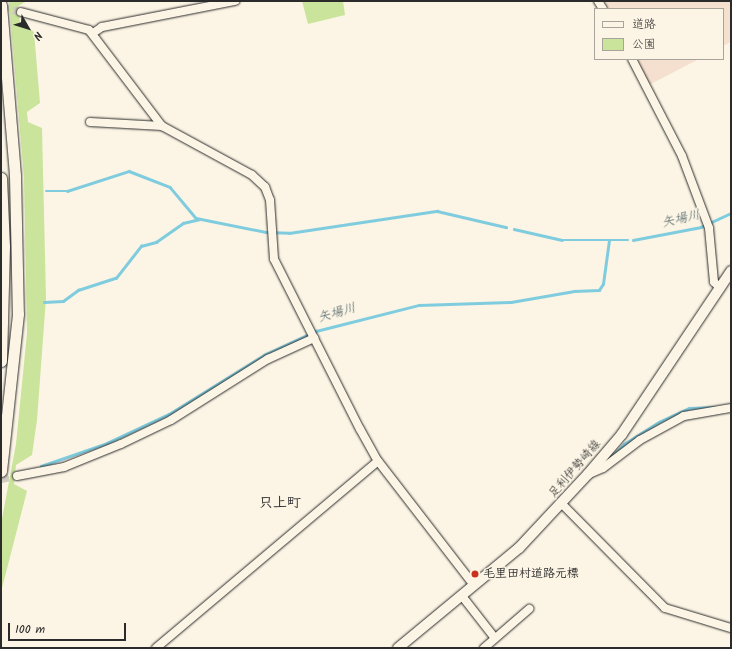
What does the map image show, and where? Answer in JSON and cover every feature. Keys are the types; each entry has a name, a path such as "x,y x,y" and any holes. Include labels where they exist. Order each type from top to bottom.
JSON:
{"highway":[{"path":"1,5 12,124 18,249 14,365 1,471"},
{"path":"1,178 4,260 1,361"}],"main road":[{"name":"足利伊勢崎線","path":"398,648 519,548 562,504 622,434 731,271"}],"street":[{"path":"93,33 102,27 235,1"},
{"path":"20,12 82,26 93,33 162,126 252,175 265,187 270,200 274,259 378,461 474,585"},
{"path":"633,60 682,156 708,225 714,282 720,288"},
{"path":"90,122 162,126"},
{"path":"17,476 64,467 128,441 171,420 268,359 314,338"},
{"path":"588,474 603,468 640,440 684,416 731,408"},
{"path":"156,648 378,461"},
{"path":"562,504 666,608 731,628"},
{"path":"462,596 494,637"},
{"path":"484,648 494,637 528,609"}],"shaded area":[{"path":"604,1 731,1 731,42 724,46 724,8 608,8"},
{"path":"637,60 697,60 649,85"}],"green space":[{"path":"9,1 27,1 18,6 20,22 34,32 40,103 27,112 28,122 42,128 46,298 37,420 32,455 16,465 14,484 27,491 1,592 1,524 16,444 27,333 24,178"},
{"path":"302,1 343,1 345,15 308,24"}],"waterway":[{"path":"46,191 67,191 129,171 170,187 196,218 266,232 289,233 437,211 506,227"},
{"name":"矢場川","path":"633,240 701,227 731,213"},
{"path":"44,302 63,301 78,290 116,278 141,246 156,242 183,223 200,219"},
{"path":"514,229 562,240 628,240"},
{"name":"矢場川","path":"41,466 107,443 169,414 264,355 316,331 419,305 511,302 574,291 599,290 603,284 609,240"},
{"path":"612,457 624,444 659,422 689,408 714,407"}],"tunnel":[{"path":"1,8 21,12"},
{"path":"1,479 17,476"}],"place":[{"name":"毛里田村道路元標","path":"475,574"}],"district":[{"name":"只上町","path":"280,503"}]}
